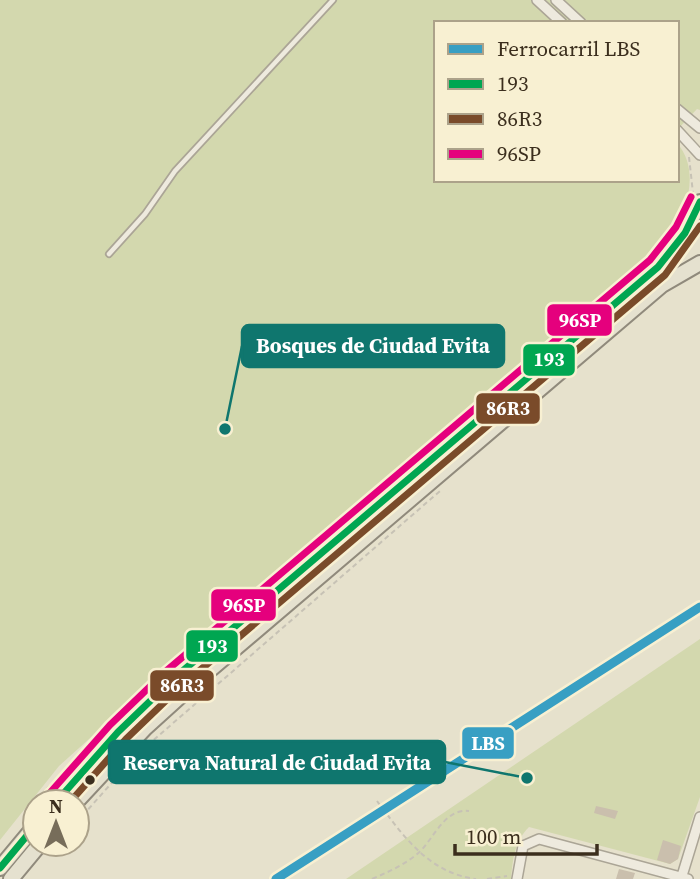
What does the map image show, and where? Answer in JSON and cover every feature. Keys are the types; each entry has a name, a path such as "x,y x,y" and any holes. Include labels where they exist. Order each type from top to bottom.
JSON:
{"main road":[{"path":"68,788 110,740 172,680 658,267 685,233 700,202"},
{"path":"89,788 145,728 198,680 662,285 700,263"},
{"path":"0,868 21,843"},
{"path":"11,879 28,858"}],"street":[{"path":"537,0 560,21"},
{"path":"556,0 579,21"},
{"path":"679,111 700,128"},
{"path":"679,132 700,155"},
{"path":"514,877 523,846 540,839 684,878 700,817"}],"lane":[{"path":"109,254 145,214 175,171 333,0"}],"path":[{"path":"91,807 135,757 188,707 448,484"},
{"path":"377,801 420,853 442,870 476,879"},
{"path":"372,879 401,866 420,853 434,832 452,815 461,810 469,811"},
{"path":"487,879 514,877"}],"green space":[{"path":"0,0 700,0 700,110 697,109 679,128 679,21 434,21 434,182 679,182 679,146 684,153 690,177 686,202 677,226 668,241 639,268 197,642 59,766 41,788 21,788 21,814 0,840"},
{"path":"700,639 700,797 678,859 670,864 529,827 517,845 511,879 346,879"}],"building":[{"path":"596,806 618,811 615,819 594,813"},
{"path":"663,840 681,846 678,859 670,864 657,860"},
{"path":"619,869 635,873 633,879 616,879"}],"rail line":[{"name":"LBS","path":"276,879 700,607"}],"transit line":[{"name":"96SP","path":"54,788 110,725 165,672 650,260 676,227 691,197"},
{"name":"193","path":"68,788 118,732 172,680 658,267 685,233 700,202"},
{"name":"86R3","path":"82,788 126,739 179,688 665,275 700,226"},
{"name":"193","path":"0,868 21,843"}],"place":[{"name":"Bosques de Ciudad Evita","path":"225,429"},
{"name":"Reserva Natural de Ciudad Evita","path":"527,778"}]}
